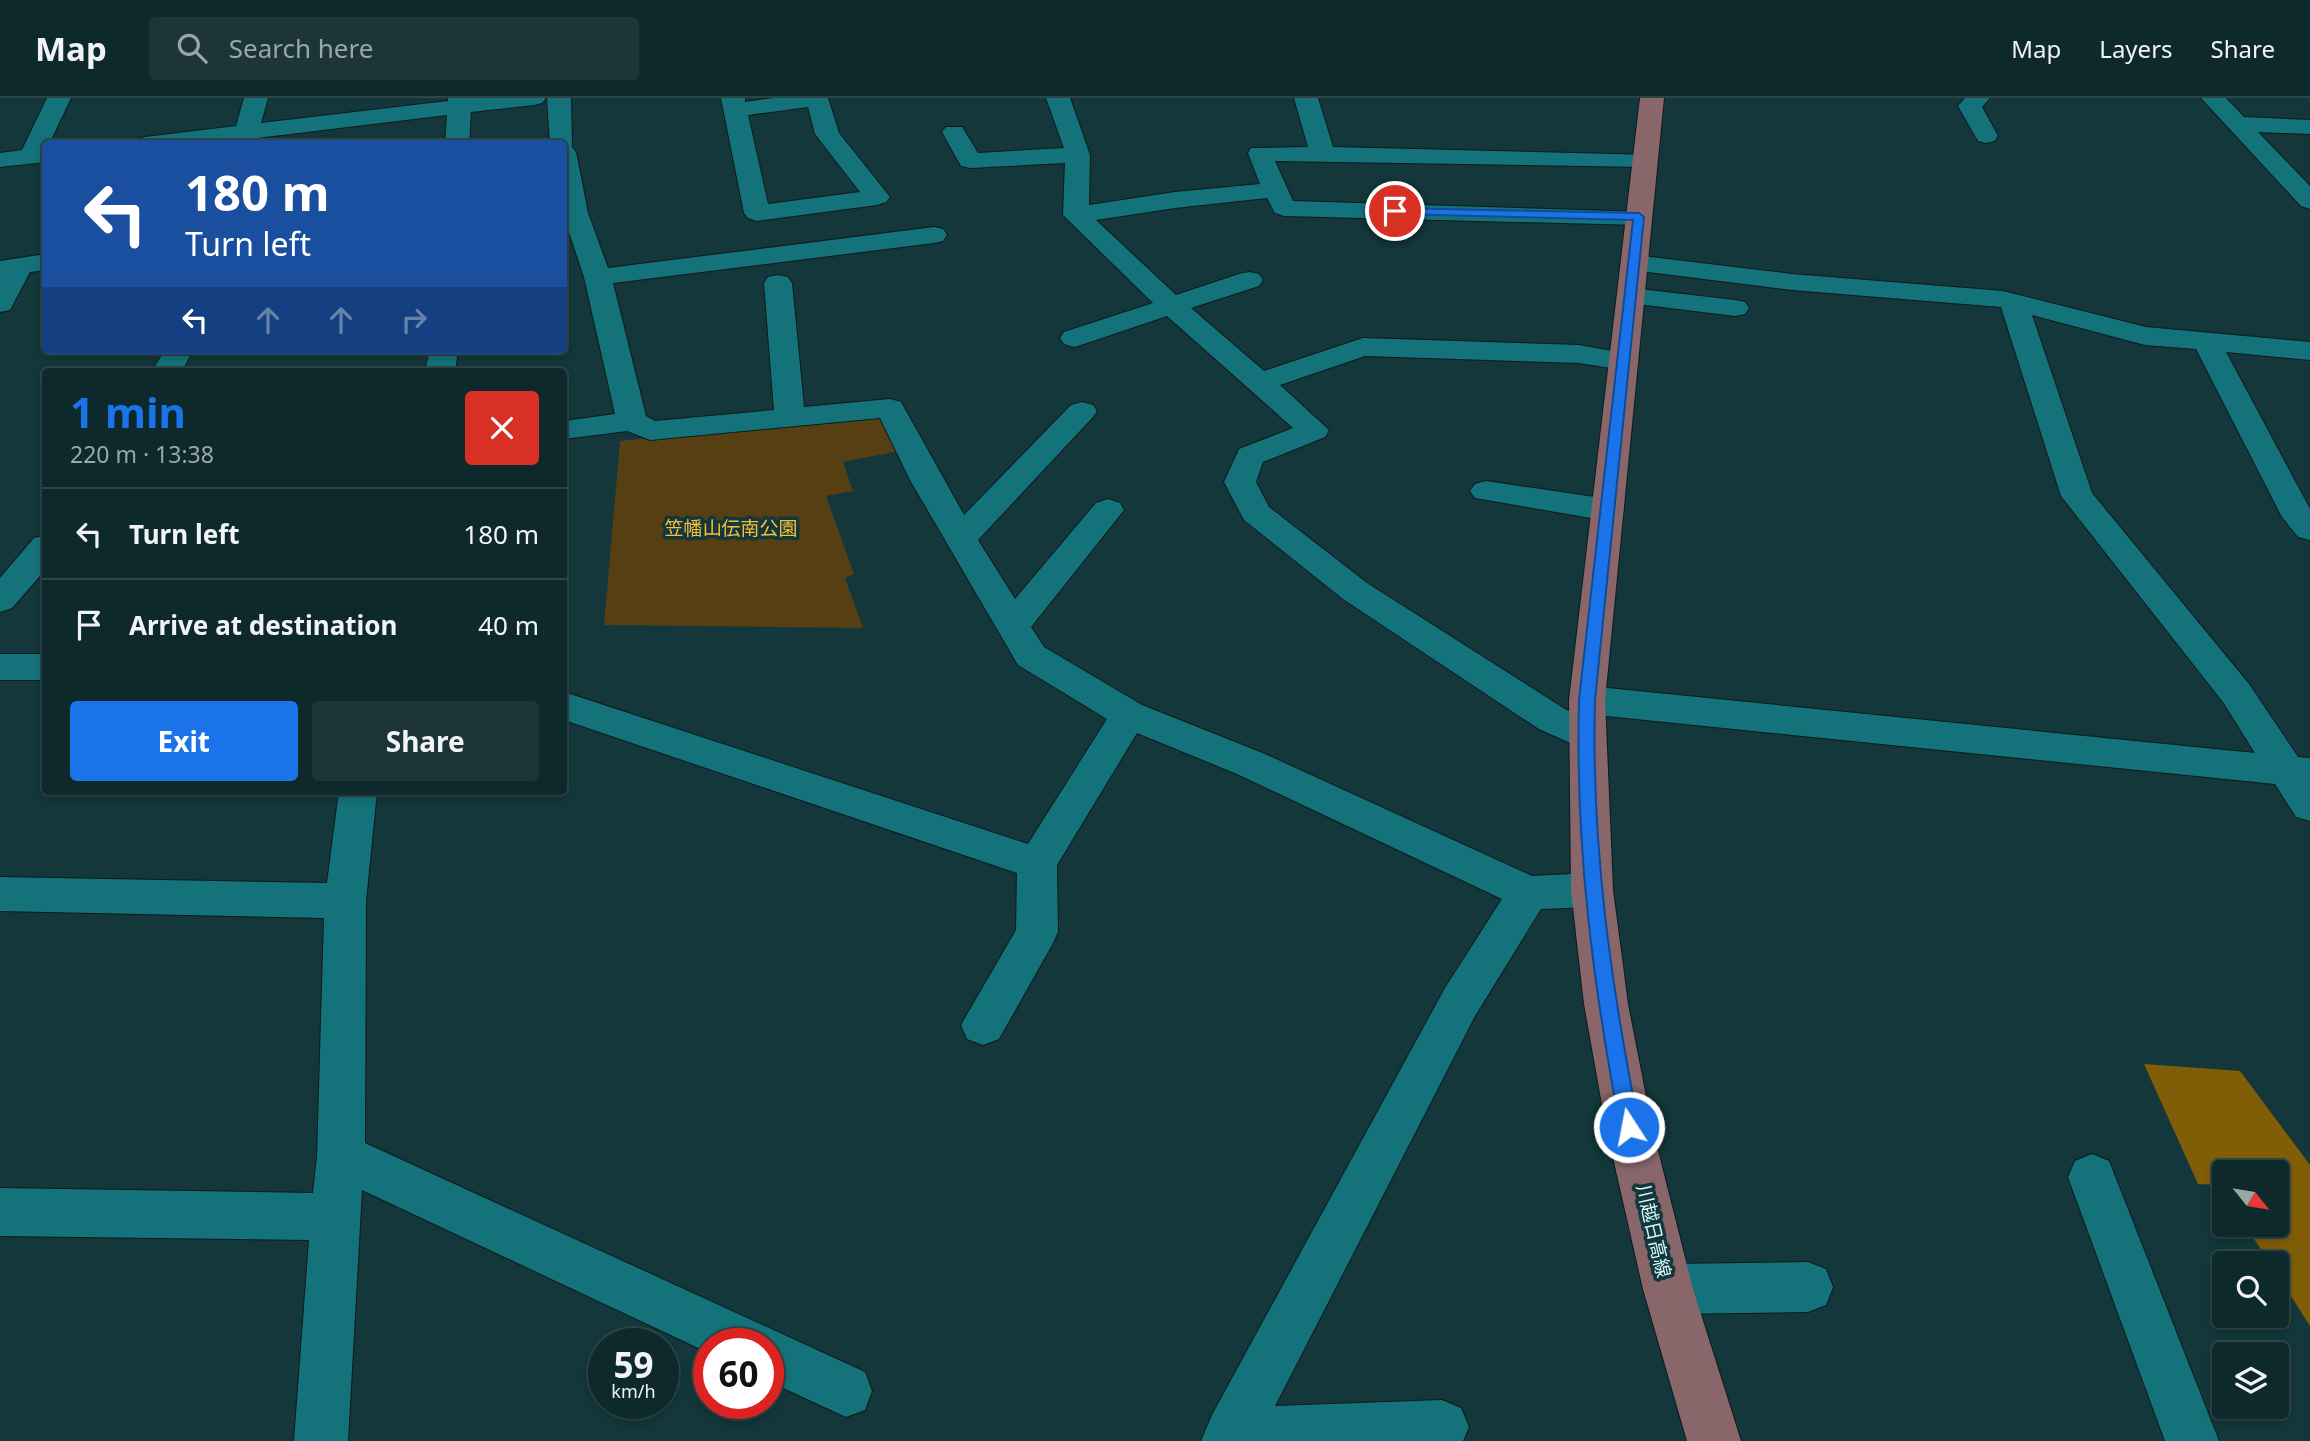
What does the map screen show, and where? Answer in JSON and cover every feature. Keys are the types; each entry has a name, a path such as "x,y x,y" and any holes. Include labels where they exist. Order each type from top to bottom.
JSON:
{"main road":[{"name":"川越日高線","path":"1652,98 1587,718 1592,890 1608,1018 1629,1127 1668,1289 1714,1441"}],"street":[{"path":"44,140 59,98"},
{"path":"244,138 256,98"},
{"path":"211,140 244,138 460,102 534,98"},
{"path":"559,98 562,140"},
{"path":"1058,98 1078,156 1076,215 1171,305 1314,430 1250,456 1240,482 1256,513 1355,591 1552,719 1587,718 2299,772"},
{"path":"1306,98 1322,152"},
{"path":"1978,98 1970,106 1986,136"},
{"path":"2213,98 2310,201"},
{"path":"817,99 827,134 877,197 757,214 734,104 817,99"},
{"path":"457,140 460,102"},
{"path":"2236,124 2310,127"},
{"path":"954,132 970,161 1078,156"},
{"path":"1639,217 1284,208 1260,153 1322,152 1645,160"},
{"path":"0,160 38,155"},
{"path":"567,169 575,213 598,276 632,421"},
{"path":"1076,215 1175,200 1275,190"},
{"path":"598,276 934,235"},
{"path":"0,304 22,266"},
{"path":"1074,338 1249,280"},
{"path":"1632,280 1792,282 2013,302 2145,336 2310,351"},
{"path":"1632,280 1735,309"},
{"path":"778,283 790,419"},
{"path":"2013,302 2077,495 2299,772 2310,806"},
{"path":"2207,343 2298,517 2310,529"},
{"path":"1259,382 1363,347 1579,354 1623,361"},
{"path":"567,430 632,421 650,431 890,408 926,480 1031,656 1129,715 1251,764 1529,893 1592,890"},
{"path":"960,539 1082,411"},
{"path":"1486,491 1608,510"},
{"path":"1013,625 1108,510"},
{"path":"0,600 42,551"},
{"path":"0,667 42,667"},
{"path":"567,707 1037,863"},
{"path":"983,1025 1037,932 1037,863 1129,715"},
{"path":"321,1441 341,1156 345,901 358,795"},
{"path":"1229,1438 1454,1013 1529,893"},
{"path":"0,894 345,901"},
{"path":"341,1156 712,1328"},
{"path":"2092,1177 2192,1441"},
{"path":"0,1212 335,1217"},
{"path":"1668,1289 1808,1287"},
{"path":"784,1362 846,1391"},
{"path":"1229,1438 1442,1427"}],"green space":[{"name":"笠幡山伝南公園","path":"883,415 899,451 843,462 853,491 826,496 854,574 845,578 863,628 604,625 620,441"}],"shaded area":[{"path":"2144,1064 2240,1071 2310,1165 2310,1326 2289,1293 2289,1251 2262,1251 2253,1237 2289,1237 2289,1160 2212,1160 2212,1185 2198,1184"}],"route":[{"path":"1395,211 1639,217 1587,700 1586,736 1592,890 1606,1004 1629,1127"}]}
